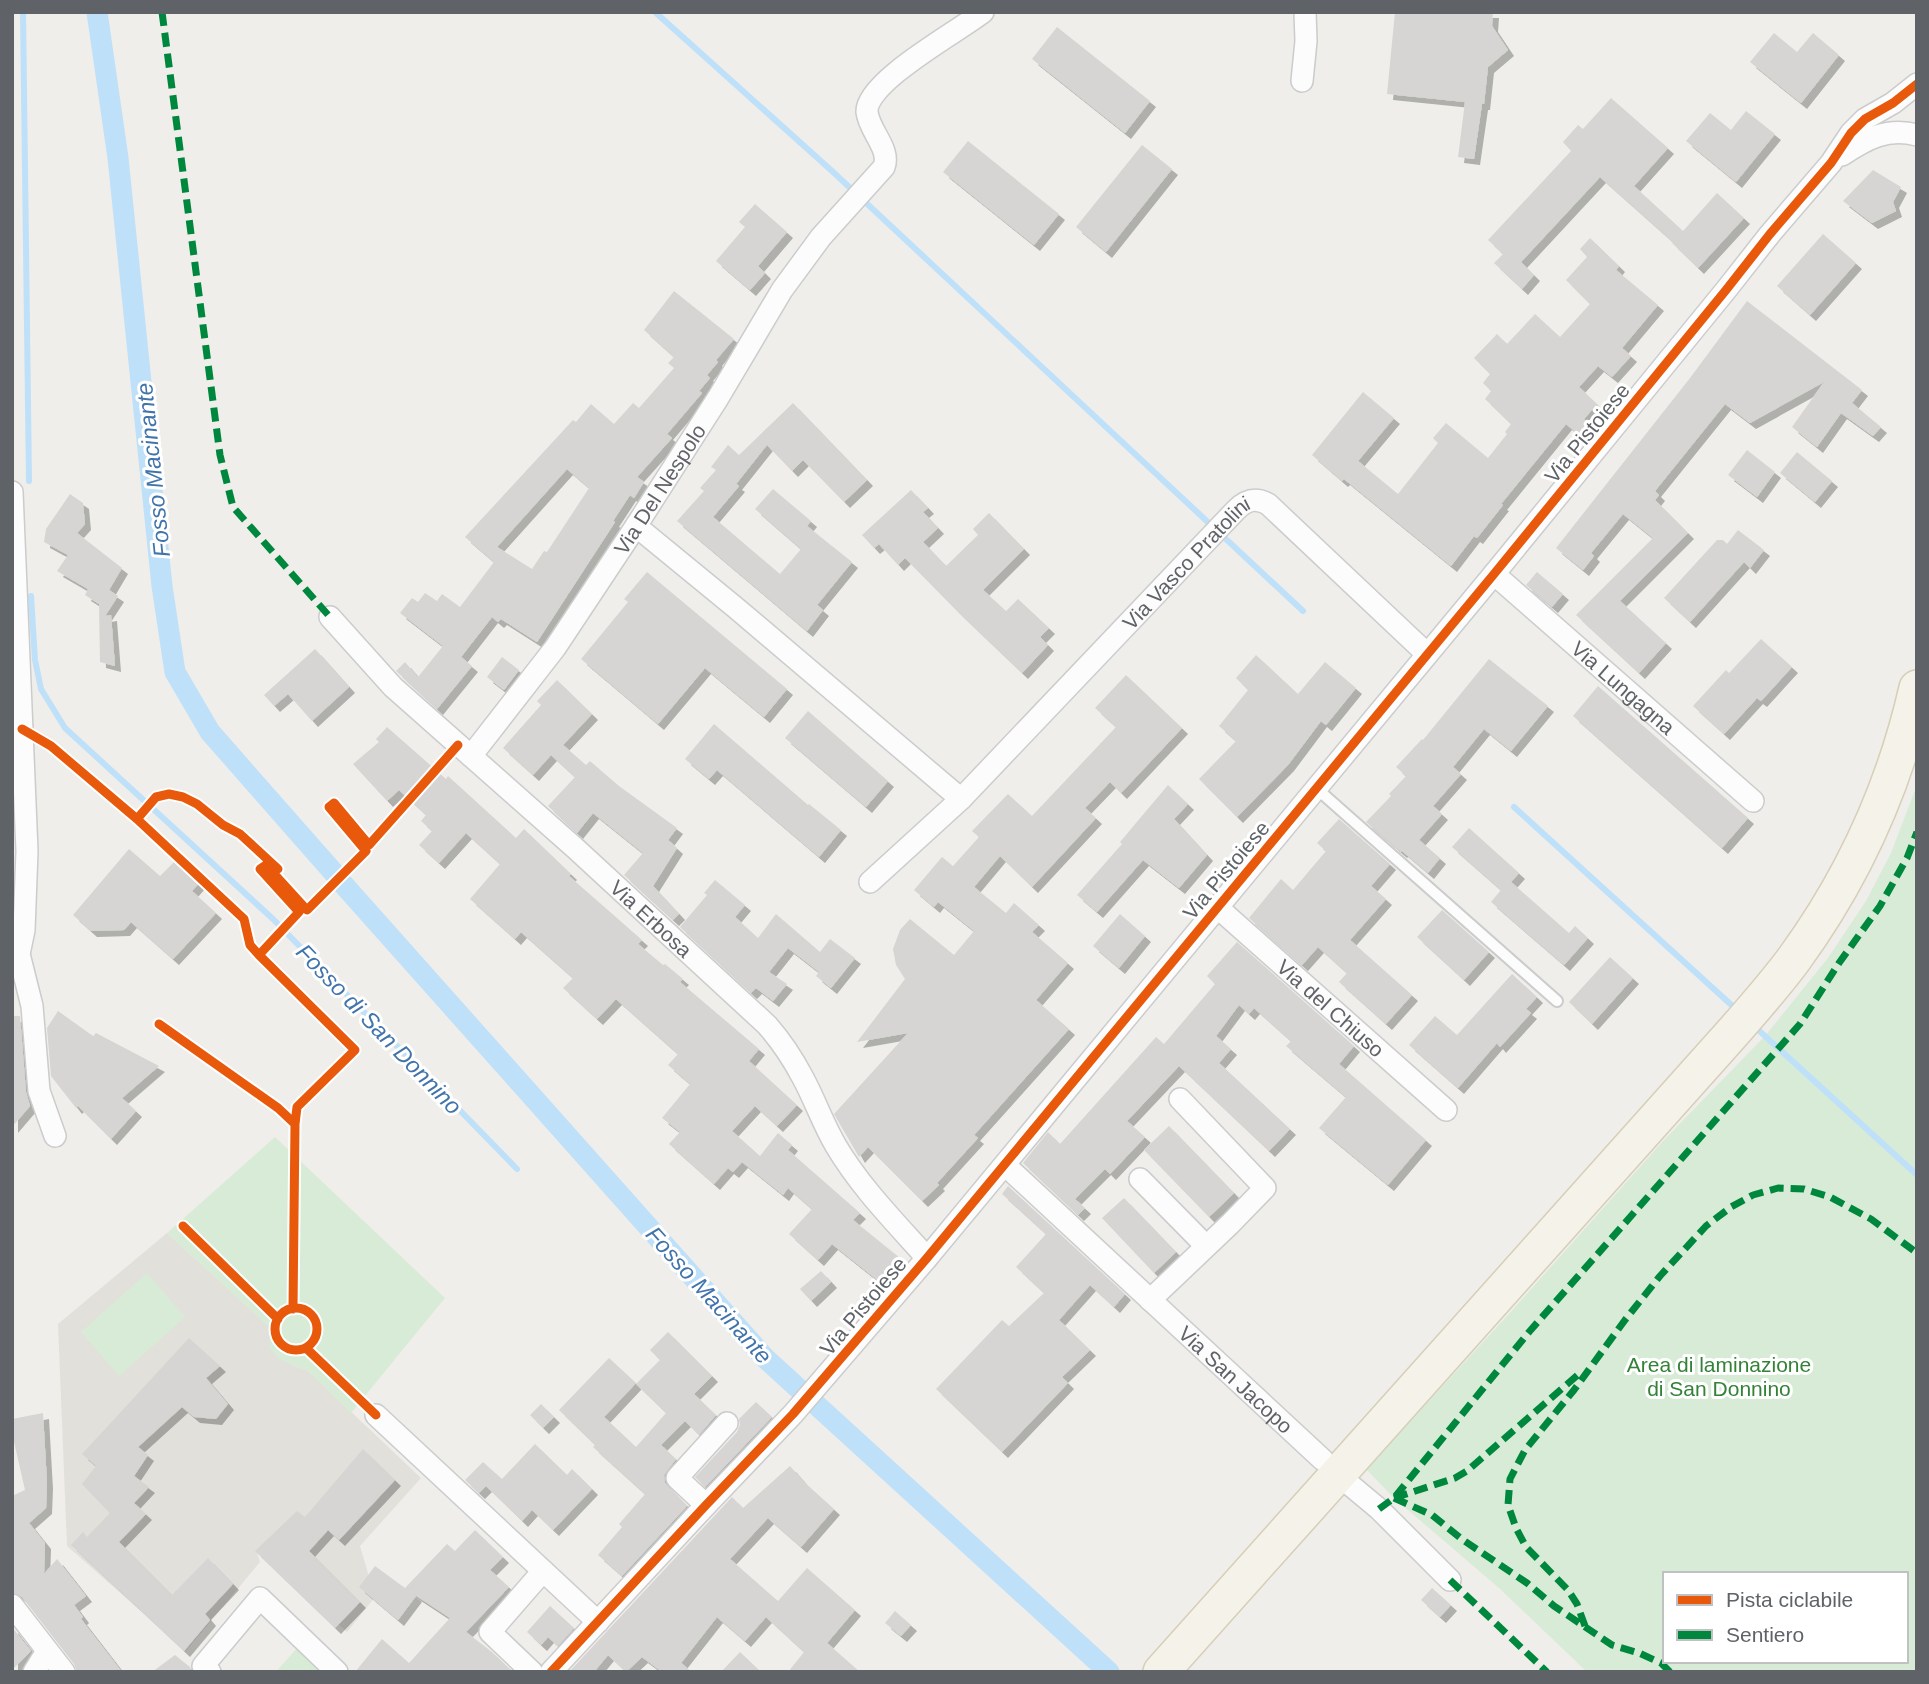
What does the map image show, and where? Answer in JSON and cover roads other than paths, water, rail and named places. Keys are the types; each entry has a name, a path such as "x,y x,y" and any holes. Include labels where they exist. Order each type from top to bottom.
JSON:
{"main road":[{"path":"1166,1666 1768,993 1794,960 1822,918 1867,835 1892,776 1907,731 1917,688"}],"street":[{"name":"Via Del Nespolo","path":"471,756 555,648 718,398 769,309 794,272 886,163 867,110 872,96 887,80 983,12"},
{"path":"1302,81 1306,41 1305,12"},
{"name":"Via Pistoiese","path":"551,1672 793,1414 927,1258 1494,574 1769,234 1831,163 1851,133 1917,85"},
{"name":"Via Pistoiese","path":"1831,163 1862,142 1882,134 1905,132 1917,135"},
{"path":"12,492 27,851 24,930 15,960 32,1006 39,1091 55,1136"},
{"name":"Via Vasco Pratolini","path":"870,882 961,799 1245,502 1256,500 1268,504 1427,654"},
{"path":"636,526 961,799"},
{"name":"Via Lungagna","path":"1494,574 1753,801"},
{"name":"Via Erbosa","path":"330,617 393,687 575,848 767,1025 803,1077 834,1144 845,1161 866,1191 927,1258"},
{"name":"Via del Chiuso","path":"1217,907 1446,1110"},
{"path":"1150,1300 1265,1188 1180,1099"},
{"name":"Via San Jacopo","path":"1005,1165 1323,1460"},
{"path":"1140,1178 1206,1246"},
{"path":"376,1415 598,1622"},
{"path":"706,1505 677,1478 727,1423"},
{"path":"1349,1484 1379,1509 1450,1580"},
{"path":"532,1672 490,1632 543,1571"},
{"path":"210,1672 203,1666 260,1598 337,1672"},
{"path":"12,1605 64,1672"},
{"path":"34,1672 47,1651"}],"lane":[{"path":"1316,788 1557,1001"}],"waterway":[{"name":"Fosso di San Donnino","path":"23,12 29,481"},
{"name":"Fosso Macinante","path":"97,12 118,158 162,586 175,672 210,732 334,873"},
{"path":"655,12 832,171 1303,611"},
{"name":"Fosso di San Donnino","path":"31,596 35,660 41,689 65,728 273,919 517,1169"},
{"path":"1514,807 1738,1011"},
{"name":"Fosso Macinante","path":"343,884 765,1358 1109,1672"},
{"path":"1753,1025 1917,1175"}],"park label":[{"name":"Area di laminazione di San Donnino","path":"1719,1376"}]}
